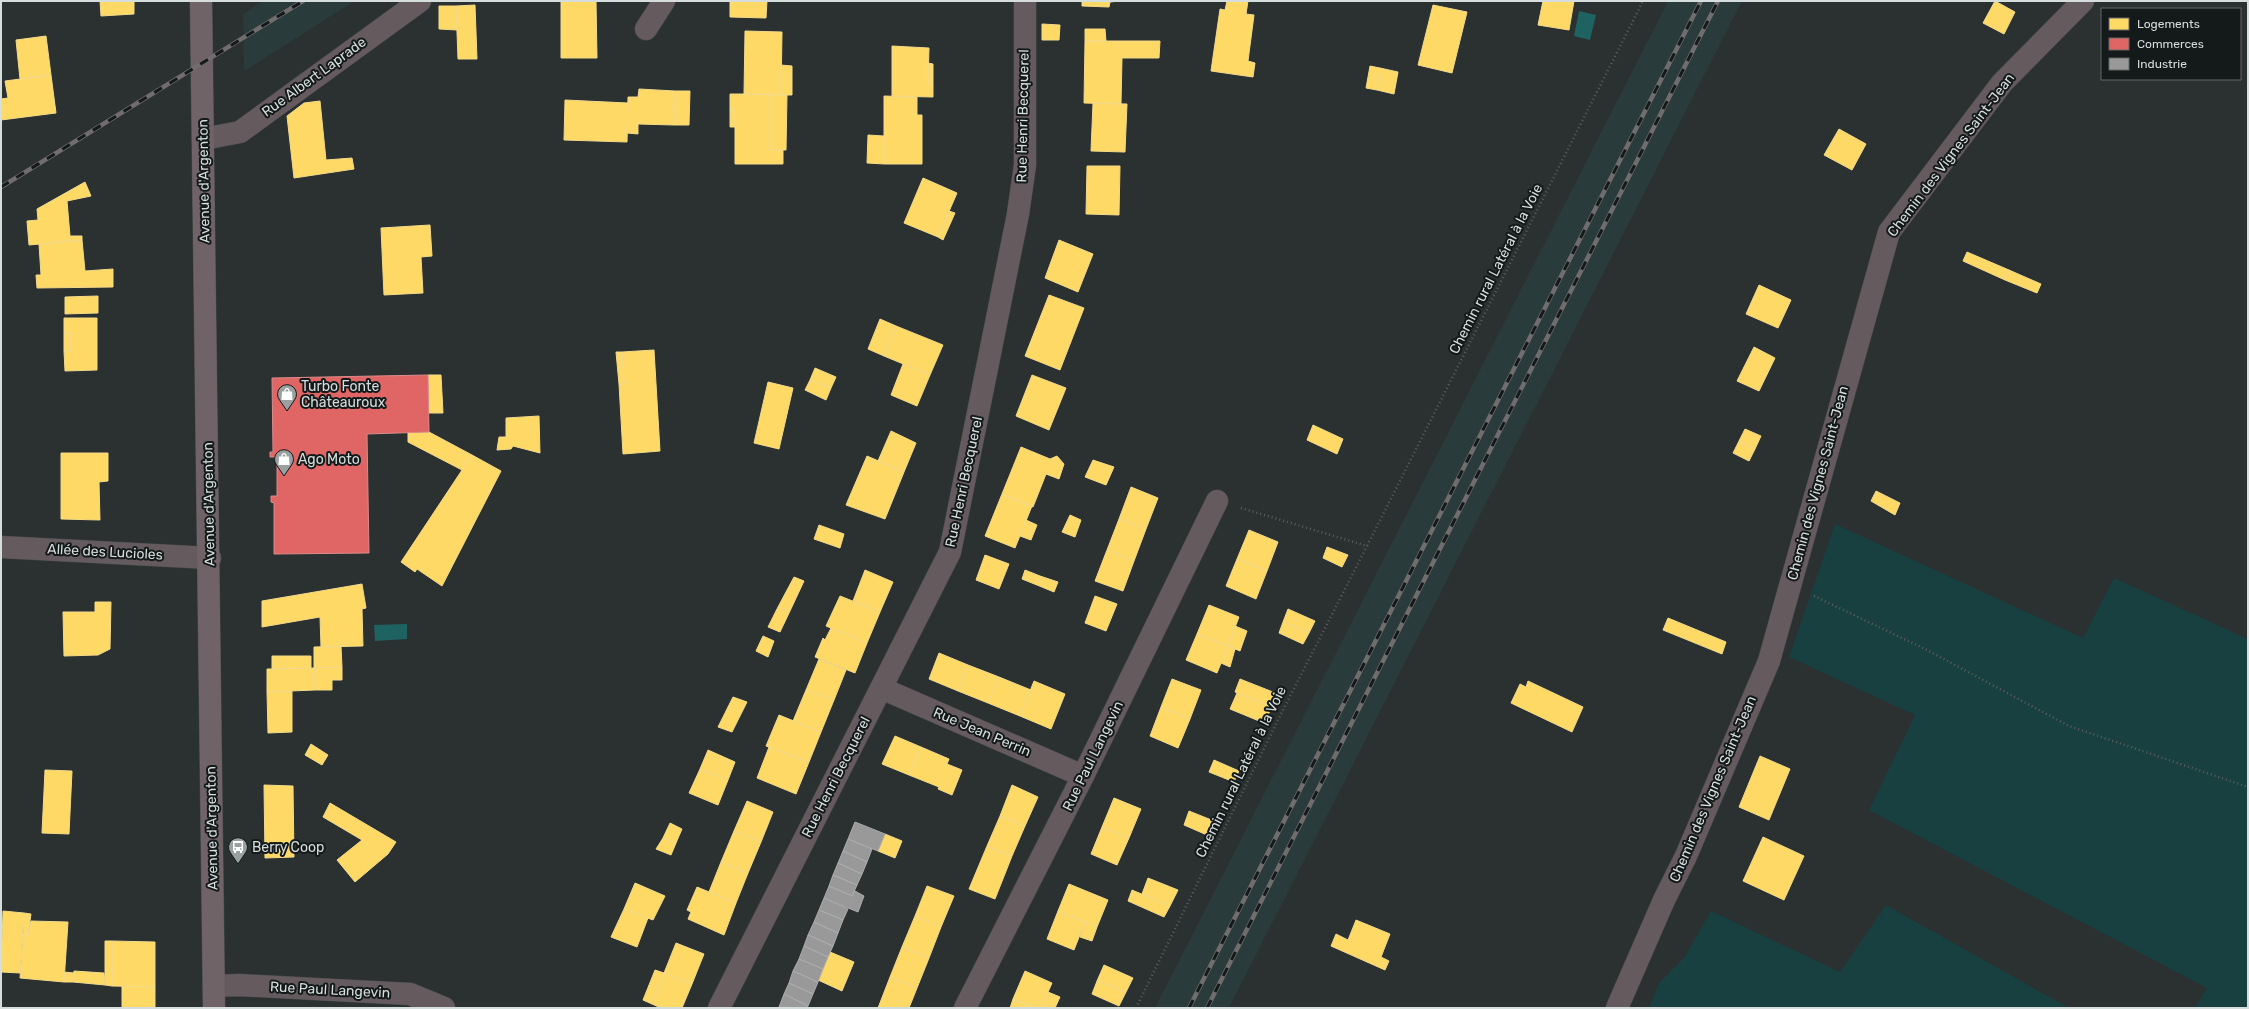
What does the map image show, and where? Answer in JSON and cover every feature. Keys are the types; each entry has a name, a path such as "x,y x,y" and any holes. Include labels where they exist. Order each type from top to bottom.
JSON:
{"main road":[{"name":"Avenue d'Argenton","path":"201,1 210,558 214,1008"}],"street":[{"name":"Rue Albert Laprade","path":"203,139 240,132 420,1"},
{"path":"646,29 664,1"},
{"name":"Rue Henri Becquerel","path":"719,1008 950,552 1018,214 1025,165 1025,1"},
{"name":"Chemin des Vignes Saint-Jean","path":"1618,1008 1664,900 1686,856 1769,661 1889,232 2002,83 2083,1"},
{"name":"Rue Paul Langevin","path":"965,1008 1083,776 1217,501"},
{"name":"Allée des Lucioles","path":"1,547 210,558"},
{"name":"Rue Jean Perrin","path":"881,688 1083,776"},
{"name":"Rue Paul Langevin","path":"214,986 239,985 410,994 444,1008"}],"path":[{"name":"Chemin rural Latéral à la Voie","path":"1136,1008 1281,714 1643,1"},
{"path":"1217,501 1367,546"},
{"path":"1790,584 1925,649 2069,726 2248,787"}],"shaded area":[{"path":"263,1 355,1 244,71 243,14"},
{"path":"1668,1 1742,1 1229,1008 1155,1008"},
{"path":"1579,11 1596,15 1590,40 1574,36"},
{"path":"1835,524 2083,638 2114,578 2248,639 2248,1008 2195,1008 2207,988 1869,810 1915,715 1789,657"},
{"path":"407,624 407,639 375,641 374,625"},
{"path":"1886,905 2069,1008 1649,1008 1659,983 1684,958 1711,911 1840,972"}],"building: Logements":[{"path":"100,1 134,1 134,14 101,16"},
{"path":"561,1 596,1 597,58 561,58"},
{"path":"730,1 767,1 766,18 730,17"},
{"path":"1082,1 1120,1 1110,2 1109,7 1082,6"},
{"path":"1227,1 1248,1 1246,14 1254,15 1248,61 1255,63 1253,77 1211,71 1220,9 1225,10"},
{"path":"1543,1 1574,1 1569,30 1538,25"},
{"path":"1995,1 2015,12 2004,34 1983,23"},
{"path":"475,5 477,59 458,59 456,6"},
{"path":"1433,5 1467,12 1452,73 1418,65"},
{"path":"439,6 456,6 457,30 439,29"},
{"path":"1042,24 1060,25 1059,40 1042,40"},
{"path":"1085,29 1105,29 1106,41 1085,41"},
{"path":"745,31 782,32 781,95 744,94"},
{"path":"46,36 51,75 20,79 16,40"},
{"path":"1085,41 1160,41 1159,58 1122,58 1121,104 1084,103"},
{"path":"892,46 929,48 928,83 933,83 933,97 892,96"},
{"path":"928,63 933,64 933,83 928,83"},
{"path":"781,65 792,66 792,95 781,95"},
{"path":"1370,66 1380,68 1377,90 1366,88"},
{"path":"1380,68 1398,72 1394,94 1377,90"},
{"path":"51,75 56,113 1,120 1,99 8,98 5,81"},
{"path":"639,89 675,91 674,125 638,124 638,134 627,133 628,97 638,97"},
{"path":"675,91 690,91 689,125 674,125"},
{"path":"730,94 771,94 771,150 783,150 783,164 735,164 735,109 730,109"},
{"path":"771,94 787,95 786,150 771,150"},
{"path":"884,96 917,97 917,115 922,115 922,164 884,164"},
{"path":"565,100 628,103 627,142 564,140"},
{"path":"320,101 326,160 352,158 354,169 294,178 287,116 304,103"},
{"path":"1093,103 1127,104 1125,152 1091,151"},
{"path":"730,109 735,109 736,127 730,127"},
{"path":"1839,129 1866,144 1852,170 1824,155"},
{"path":"868,135 884,136 884,164 867,163"},
{"path":"1087,166 1120,166 1119,215 1086,214"},
{"path":"923,178 957,193 938,237 904,223"},
{"path":"85,182 91,196 67,201 70,236 82,236 82,240 29,245 27,221 38,220 37,209"},
{"path":"949,211 955,213 943,240 938,237"},
{"path":"430,225 432,256 421,257 423,293 384,295 381,228"},
{"path":"82,240 85,271 113,269 113,287 37,288 36,275 41,275 39,244"},
{"path":"1059,240 1093,254 1078,292 1045,278"},
{"path":"1967,252 2009,270 2005,280 1963,261"},
{"path":"2009,270 2041,284 2037,293 2005,280"},
{"path":"1759,285 1791,300 1778,328 1746,314"},
{"path":"1049,295 1084,308 1060,370 1025,356"},
{"path":"98,296 98,313 65,314 65,297"},
{"path":"64,318 97,318 97,370 65,371 64,351 71,351 71,333 64,333"},
{"path":"880,319 896,326 884,356 868,349"},
{"path":"896,326 943,345 930,375 884,356"},
{"path":"64,333 71,333 71,351 64,351"},
{"path":"1754,347 1775,358 1759,391 1737,381"},
{"path":"654,350 660,451 623,454 619,384 624,384 622,352"},
{"path":"616,352 622,352 624,384 619,384"},
{"path":"903,364 930,375 917,406 891,395"},
{"path":"815,368 836,377 831,388 810,380"},
{"path":"428,375 441,375 443,413 429,413"},
{"path":"1032,375 1066,388 1049,430 1016,416"},
{"path":"810,380 831,388 826,400 805,390"},
{"path":"768,382 793,388 779,449 754,443"},
{"path":"539,416 540,453 513,446 511,449 497,450 499,437 506,437 506,418"},
{"path":"1313,425 1343,439 1337,454 1307,440"},
{"path":"1745,429 1761,436 1755,449 1739,441"},
{"path":"891,431 916,443 904,472 878,461"},
{"path":"408,432 429,432 472,455 462,470 408,442"},
{"path":"1739,441 1755,449 1749,461 1733,453"},
{"path":"1021,447 1050,459 1057,456 1064,464 1059,479 1046,474 1033,507 1002,494"},
{"path":"61,453 108,453 108,481 99,482 100,520 61,519"},
{"path":"472,455 501,471 442,586 417,569 415,572 401,562"},
{"path":"867,456 904,472 885,519 846,505"},
{"path":"1093,460 1114,467 1106,485 1085,477"},
{"path":"1131,487 1158,498 1146,529 1119,519"},
{"path":"1876,491 1900,503 1895,515 1871,501"},
{"path":"1002,494 1032,506 1015,548 985,536"},
{"path":"1070,515 1081,520 1075,537 1062,532"},
{"path":"1119,519 1146,529 1134,561 1107,550"},
{"path":"1026,520 1037,525 1031,540 1020,536"},
{"path":"819,525 844,534 840,548 814,539"},
{"path":"1249,530 1278,542 1267,571 1237,559"},
{"path":"1327,547 1348,555 1342,567 1323,558"},
{"path":"1107,550 1134,561 1123,591 1095,581"},
{"path":"985,555 1009,564 999,589 976,580"},
{"path":"1237,559 1267,571 1256,599 1226,586"},
{"path":"865,570 893,582 880,612 853,601"},
{"path":"1025,570 1040,576 1037,585 1022,579"},
{"path":"1040,576 1058,582 1054,592 1037,585"},
{"path":"794,577 804,581 790,611 778,607"},
{"path":"362,584 366,608 362,609 363,646 321,647 320,617 262,627 262,601"},
{"path":"840,596 880,612 867,643 826,626"},
{"path":"1095,596 1117,604 1106,631 1085,623"},
{"path":"95,602 111,602 110,649 98,655 64,656 63,612 95,612"},
{"path":"1209,605 1239,617 1228,646 1197,634"},
{"path":"778,607 790,611 780,632 768,627"},
{"path":"1288,609 1315,621 1309,633 1283,622"},
{"path":"1668,618 1726,642 1722,654 1663,630"},
{"path":"1283,622 1309,633 1303,644 1279,633"},
{"path":"1235,626 1247,631 1240,651 1228,646"},
{"path":"831,628 867,643 855,673 815,657 823,638 825,640"},
{"path":"1197,634 1228,646 1217,673 1186,660"},
{"path":"763,636 774,641 768,657 756,651"},
{"path":"341,646 342,667 314,668 314,647"},
{"path":"1228,646 1235,649 1230,667 1221,663"},
{"path":"939,653 968,665 958,691 929,679"},
{"path":"272,656 311,656 311,668 272,669"},
{"path":"819,659 846,670 834,700 806,690"},
{"path":"968,665 999,677 988,703 958,691"},
{"path":"342,667 342,680 332,680 332,690 315,690 314,668"},
{"path":"314,668 315,690 267,692 267,669"},
{"path":"999,677 1031,690 1020,716 988,703"},
{"path":"1172,679 1201,690 1190,719 1161,707"},
{"path":"1240,679 1278,694 1272,707 1235,692"},
{"path":"1034,681 1065,694 1051,729 1020,716"},
{"path":"1528,681 1583,707 1572,732 1511,703 1520,684 1526,687"},
{"path":"806,690 834,700 821,732 793,721"},
{"path":"292,691 292,732 268,733 267,692"},
{"path":"1237,693 1272,707 1264,723 1230,709"},
{"path":"733,697 747,702 732,732 718,727"},
{"path":"1161,707 1190,719 1178,748 1150,736"},
{"path":"779,715 821,732 809,762 766,746"},
{"path":"895,736 921,747 909,775 882,764"},
{"path":"311,744 328,755 322,765 305,755"},
{"path":"769,747 809,762 796,794 757,778"},
{"path":"921,747 949,759 947,764 962,770 952,795 938,789 939,787 909,775"},
{"path":"708,750 735,762 728,780 700,769"},
{"path":"1760,756 1790,769 1769,820 1739,807"},
{"path":"1214,760 1239,771 1234,782 1209,772"},
{"path":"700,769 728,780 718,805 689,793"},
{"path":"45,770 72,771 69,834 42,833"},
{"path":"264,785 293,786 294,857 265,858"},
{"path":"1012,785 1038,797 1025,826 1000,816"},
{"path":"1114,798 1141,809 1129,838 1102,827"},
{"path":"747,801 773,812 761,842 734,831"},
{"path":"330,803 396,842 388,854 355,882 337,860 362,840 323,817"},
{"path":"1189,811 1214,821 1207,835 1184,825"},
{"path":"1000,816 1025,826 1012,856 987,846"},
{"path":"670,823 682,829 676,843 663,838"},
{"path":"1102,827 1129,838 1117,865 1091,854"},
{"path":"734,831 761,842 748,873 721,862"},
{"path":"885,834 902,841 895,858 878,851"},
{"path":"1763,837 1804,856 1784,900 1743,881"},
{"path":"663,838 676,843 671,855 656,849"},
{"path":"987,846 1012,856 995,899 969,889"},
{"path":"721,862 748,873 736,903 709,892"},
{"path":"1148,878 1178,890 1170,906 1142,894"},
{"path":"635,883 665,896 653,920 624,909"},
{"path":"1069,884 1108,900 1097,927 1058,911"},
{"path":"927,886 954,896 941,927 915,916"},
{"path":"697,887 736,903 724,935 688,919 691,912 687,910"},
{"path":"1132,890 1170,906 1164,917 1128,901"},
{"path":"624,909 648,918 637,947 611,937"},
{"path":"3,911 24,913 20,973 1,972"},
{"path":"1058,911 1085,922 1074,950 1047,939"},
{"path":"24,913 31,914 28,935 23,935"},
{"path":"915,916 941,927 929,958 902,947"},
{"path":"1356,920 1390,934 1381,957 1389,961 1385,970 1331,946 1336,934 1348,940"},
{"path":"31,921 68,922 64,982 20,978 23,935 28,935"},
{"path":"1085,922 1097,927 1092,941 1080,937"},
{"path":"105,941 112,941 112,986 105,985"},
{"path":"112,941 155,942 155,987 112,986"},
{"path":"676,943 704,954 692,984 664,973"},
{"path":"902,947 929,958 917,988 890,977"},
{"path":"830,952 854,962 842,991 818,980"},
{"path":"1104,965 1133,978 1126,992 1097,981"},
{"path":"655,970 664,973 652,1004 643,1000"},
{"path":"74,971 104,973 105,985 73,982"},
{"path":"1025,971 1052,983 1041,1008 1036,1008 1013,999"},
{"path":"64,972 74,973 73,982 64,982"},
{"path":"664,973 692,984 682,1008 661,1008 652,1004"},
{"path":"890,977 917,988 909,1008 878,1008"},
{"path":"1097,981 1126,992 1119,1006 1092,994"},
{"path":"122,986 155,987 155,1008 122,1008"},
{"path":"1048,992 1060,997 1055,1008 1041,1008"},
{"path":"1013,999 1036,1008 1010,1008"}],"building: Commerces":[{"path":"428,375 429,432 367,434 369,553 274,554 274,503 271,502 271,496 277,496 277,457 270,457 270,452 273,452 272,378"}],"building: Industrie":[{"path":"855,822 885,834 878,851 848,839"},
{"path":"848,839 872,849 867,862 843,851"},
{"path":"843,851 867,862 862,874 838,863"},
{"path":"838,863 862,874 857,885 833,875"},
{"path":"833,875 857,885 852,896 829,886"},
{"path":"829,886 852,896 855,891 864,896 858,912 824,898"},
{"path":"824,898 848,909 843,920 819,910"},
{"path":"819,910 843,920 838,933 814,922"},
{"path":"814,922 838,933 833,946 808,935"},
{"path":"808,935 833,946 828,957 804,946"},
{"path":"804,946 828,957 823,969 799,959"},
{"path":"799,959 823,969 818,982 793,971"},
{"path":"793,971 818,982 813,994 789,983"},
{"path":"789,983 813,994 808,1006 784,994"},
{"path":"784,994 808,1006 807,1008 779,1007"}],"railway":[{"path":"1,187 303,1"},
{"path":"1189,1008 1701,1"},
{"path":"1207,1008 1718,1"}],"place":[{"name":"Turbo Fonte Châteauroux","path":"287,411"},
{"name":"Ago Moto","path":"284,476"},
{"name":"Berry Coop","path":"238,864"}]}
